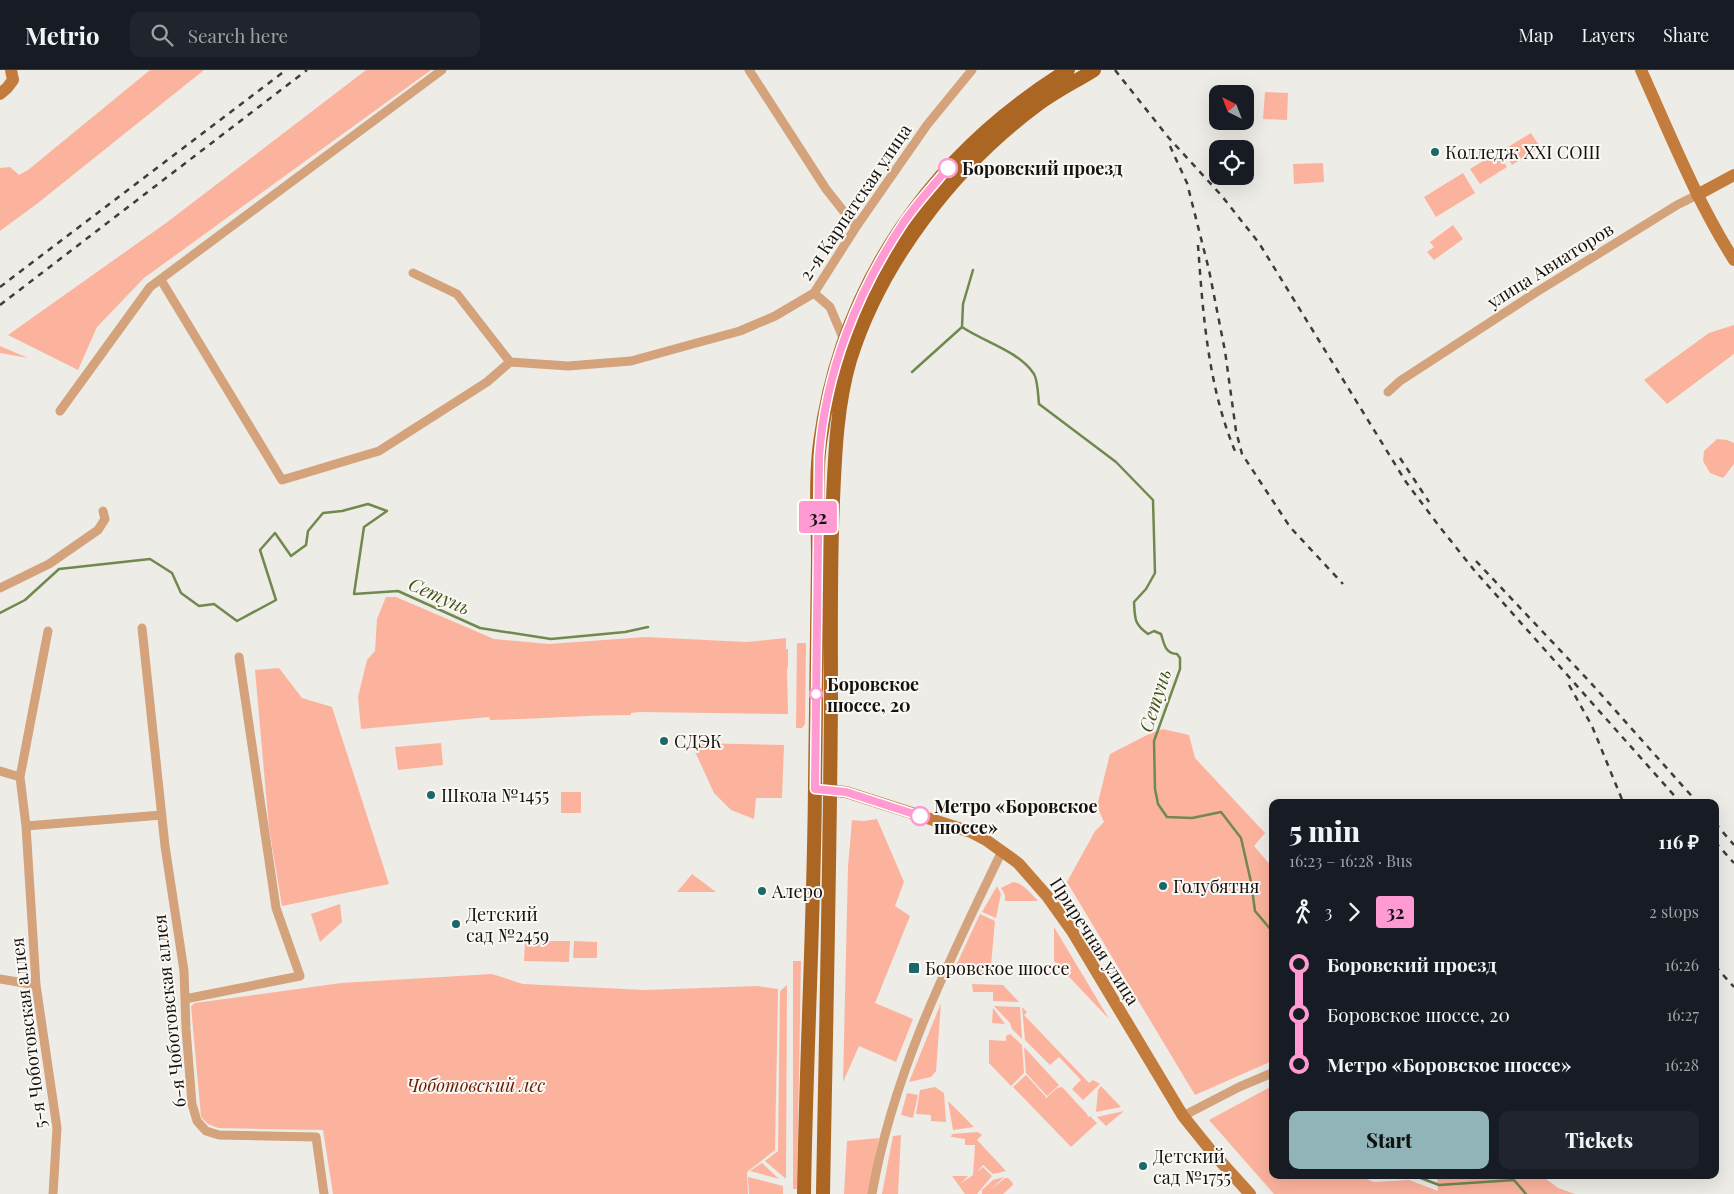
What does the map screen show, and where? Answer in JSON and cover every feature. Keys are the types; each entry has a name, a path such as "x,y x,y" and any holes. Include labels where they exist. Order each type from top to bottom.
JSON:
{"main road":[{"path":"804,1194 815,789 819,457 830,389 844,340 862,295 887,249 906,220 950,166 983,134 1015,106 1068,70"},
{"path":"823,1194 831,790 834,466 840,410 850,361 867,316 890,272 922,220 948,188 984,150 1019,119 1039,103 1094,70"}],"street":[{"path":"0,94 13,80 11,70"},
{"path":"60,411 150,288 442,70"},
{"path":"749,70 826,189 856,227"},
{"name":"2-я Карпатская улица","path":"510,362 568,366 630,361 740,331 775,316 814,293 856,227 927,125 972,70"},
{"path":"1641,70 1697,195 1734,260"},
{"name":"улица Авиаторов","path":"1388,392 1400,382 1535,294 1677,205 1734,175"},
{"path":"161,280 282,480 379,451 487,382 510,362 456,294 413,272"},
{"path":"814,293 830,307 844,340"},
{"path":"0,588 50,564 98,530 105,519 103,511"},
{"name":"6-я Чоботовская аллея","path":"142,628 162,815 184,971 192,1104 197,1121 206,1131 219,1135 316,1137 324,1194"},
{"name":"5-я Чоботовская аллея","path":"48,631 20,777 26,826 36,985 57,1128 53,1194"},
{"path":"185,999 300,976 276,908 239,657"},
{"path":"0,771 20,777"},
{"name":"Приречная улица","path":"815,789 846,792 971,832 1018,863 1042,890 1072,931 1183,1116 1250,1194"},
{"path":"26,826 162,815"},
{"path":"872,1194 883,1141 906,1065 957,945 1002,851"},
{"path":"0,979 36,985"},
{"path":"1183,1116 1239,1087 1269,1074"}],"green space":[{"path":"150,70 204,70 38,203 0,231 0,168 10,167 19,175 28,170"},
{"path":"366,70 431,70 144,278 97,327 78,370 8,335 166,223"},
{"path":"1265,92 1288,93 1287,120 1263,119"},
{"path":"1531,133 1540,147 1512,165 1503,150"},
{"path":"1498,152 1507,167 1480,184 1470,169"},
{"path":"1323,163 1324,182 1294,184 1293,164"},
{"path":"1463,173 1475,193 1436,217 1424,197"},
{"path":"1453,225 1463,239 1434,260 1427,252 1434,247 1430,242"},
{"path":"1734,325 1734,354 1667,404 1644,380 1709,333"},
{"path":"0,346 28,358 0,353"},
{"path":"1717,439 1734,443 1734,464 1723,478 1710,473 1703,461 1704,451"},
{"path":"386,597 396,597 494,639 549,644 645,637 747,642 786,638 786,649 788,649 788,714 639,712 631,713 631,715 490,720 489,717 361,729 358,697 367,660 375,651 377,619"},
{"path":"797,643 806,643 805,724 802,728 796,728"},
{"path":"279,668 302,698 332,707 389,884 282,906 269,828 255,670"},
{"path":"1163,729 1189,735 1195,758 1265,833 1254,846 1269,864 1269,1062 1195,1095 1067,882 1095,831 1104,822 1097,806 1110,754"},
{"path":"441,743 443,765 398,770 395,747"},
{"path":"691,743 784,745 782,798 756,798 754,819 731,810 714,793"},
{"path":"561,792 581,792 581,813 561,813"},
{"path":"877,819 904,882 895,906 910,916 875,1003 913,1019 896,1062 859,1046 843,1082 848,867 852,820"},
{"path":"692,874 716,892 677,892"},
{"path":"1013,882 1030,892 1038,901 1005,901 1005,895 1001,888"},
{"path":"997,886 1001,894 996,918 982,912"},
{"path":"340,904 342,922 320,942 311,914"},
{"path":"980,914 995,921 991,965 997,967 996,970 989,973 953,972"},
{"path":"1054,927 1109,1019 1054,961"},
{"path":"525,941 570,941 569,962 524,961"},
{"path":"574,941 597,942 597,958 573,958"},
{"path":"793,961 801,961 797,1189 793,1189"},
{"name":"Чоботовский лес","path":"492,974 523,984 644,990 757,986 778,989 775,1150 747,1172 748,1194 333,1194 323,1130 218,1128 208,1124 201,1117 191,1006 195,1003 341,983"},
{"path":"972,984 1003,985 1019,1002 993,1001 993,992 973,992"},
{"path":"787,985 786,1179 765,1161 778,1151 780,991"},
{"path":"941,1003 936,1071 931,1077 909,1082"},
{"path":"994,1006 1020,1007 1022,1039 1012,1029 1010,1023"},
{"path":"1022,1007 1027,1012 1024,1015 1089,1083 1093,1080 1100,1084 1083,1100 1072,1089 1081,1080 1059,1057 1050,1065 1025,1040"},
{"path":"993,1008 1005,1024 992,1023"},
{"path":"1010,1034 1022,1045 1024,1073 1011,1086 989,1063 989,1040 1006,1041 1006,1036"},
{"path":"1024,1047 1059,1085 1047,1096 1026,1073"},
{"path":"1026,1075 1046,1097 1045,1099 1057,1088 1062,1087 1088,1117 1090,1116 1097,1123 1071,1147 1013,1087"},
{"path":"1101,1086 1121,1107 1096,1112 1098,1090"},
{"path":"935,1087 944,1093 946,1122 931,1121 931,1115 916,1114 920,1090"},
{"path":"1269,1088 1269,1179 1366,1179 1374,1182 1409,1180 1438,1191 1437,1179 1546,1179 1558,1188 1575,1194 1274,1194 1209,1120"},
{"path":"907,1093 918,1095 913,1118 901,1115"},
{"path":"948,1101 974,1127 953,1130"},
{"path":"1124,1111 1106,1126 1097,1117"},
{"path":"978,1132 982,1135 977,1140 1006,1171 993,1174 983,1165 977,1172 983,1167 992,1176 977,1194 965,1194 952,1176 968,1176 960,1184 973,1175 975,1145 965,1145 965,1139 951,1137 952,1134"},
{"path":"901,1135 898,1194 882,1194 893,1136"},
{"path":"879,1138 868,1194 844,1194 847,1141"},
{"path":"762,1163 779,1179 750,1171"},
{"path":"748,1177 783,1186 783,1194 749,1194"},
{"path":"1004,1177 990,1190 1005,1178 1008,1178 1013,1185 1003,1194 982,1194 982,1190 993,1180"}],"waterway":[{"path":"962,327 963,304 973,270"},
{"name":"Сетунь","path":"912,372 962,327 1010,353 1028,366 1035,377 1039,404 1116,462 1153,500 1155,573 1146,589 1134,602 1135,617 1140,627 1148,634 1154,631 1161,634 1167,650 1177,654 1180,658 1180,669 1154,741 1155,789 1158,804 1167,817 1192,818 1221,812 1241,838 1251,882 1255,911 1269,927"},
{"name":"Сетунь","path":"0,613 25,600 59,569 150,559 172,573 181,593 199,606 214,604 237,621 276,600 260,550 275,533 291,556 306,545 308,531 323,513 342,511 368,504 387,511 364,527 354,594 398,591 480,628 551,639 625,632 648,627"},
{"name":"Сетунь","path":"1423,1179 1439,1185 1514,1180 1526,1194"}],"railway":[{"path":"0,287 286,70"},
{"path":"0,305 307,70"},
{"path":"1115,70 1168,137 1221,195 1259,243 1406,482 1439,526 1474,570 1677,799"},
{"path":"1170,146 1187,183 1209,270 1225,351 1236,431 1242,454 1290,527 1343,584"},
{"path":"1198,245 1208,350 1219,401 1235,451"},
{"path":"1400,458 1429,502"},
{"path":"1476,561 1590,682 1694,799"},
{"path":"1569,685 1592,726 1622,799"},
{"path":"1719,828 1734,845"},
{"path":"1719,846 1734,863"},
{"path":"1719,970 1734,987"}],"bus line":[{"name":"32","path":"920,816 846,792 815,789 819,457 822,428 834,371 862,295 874,271 906,220 948,168"}],"place":[{"name":"Колледж XXI СОШ","path":"1435,152"},
{"name":"Боровский проезд","path":"948,168"},
{"name":"Боровское шоссе, 20","path":"816,694"},
{"name":"СДЭК","path":"664,741"},
{"name":"Школа №1455","path":"431,795"},
{"name":"Метро «Боровское шоссе»","path":"920,816"},
{"name":"Голубятня","path":"1163,886"},
{"name":"Алеро","path":"762,891"},
{"name":"Детский сад №2459","path":"456,924"},
{"name":"Боровское шоссе","path":"914,968"},
{"name":"Детский сад №1755","path":"1143,1166"}]}
